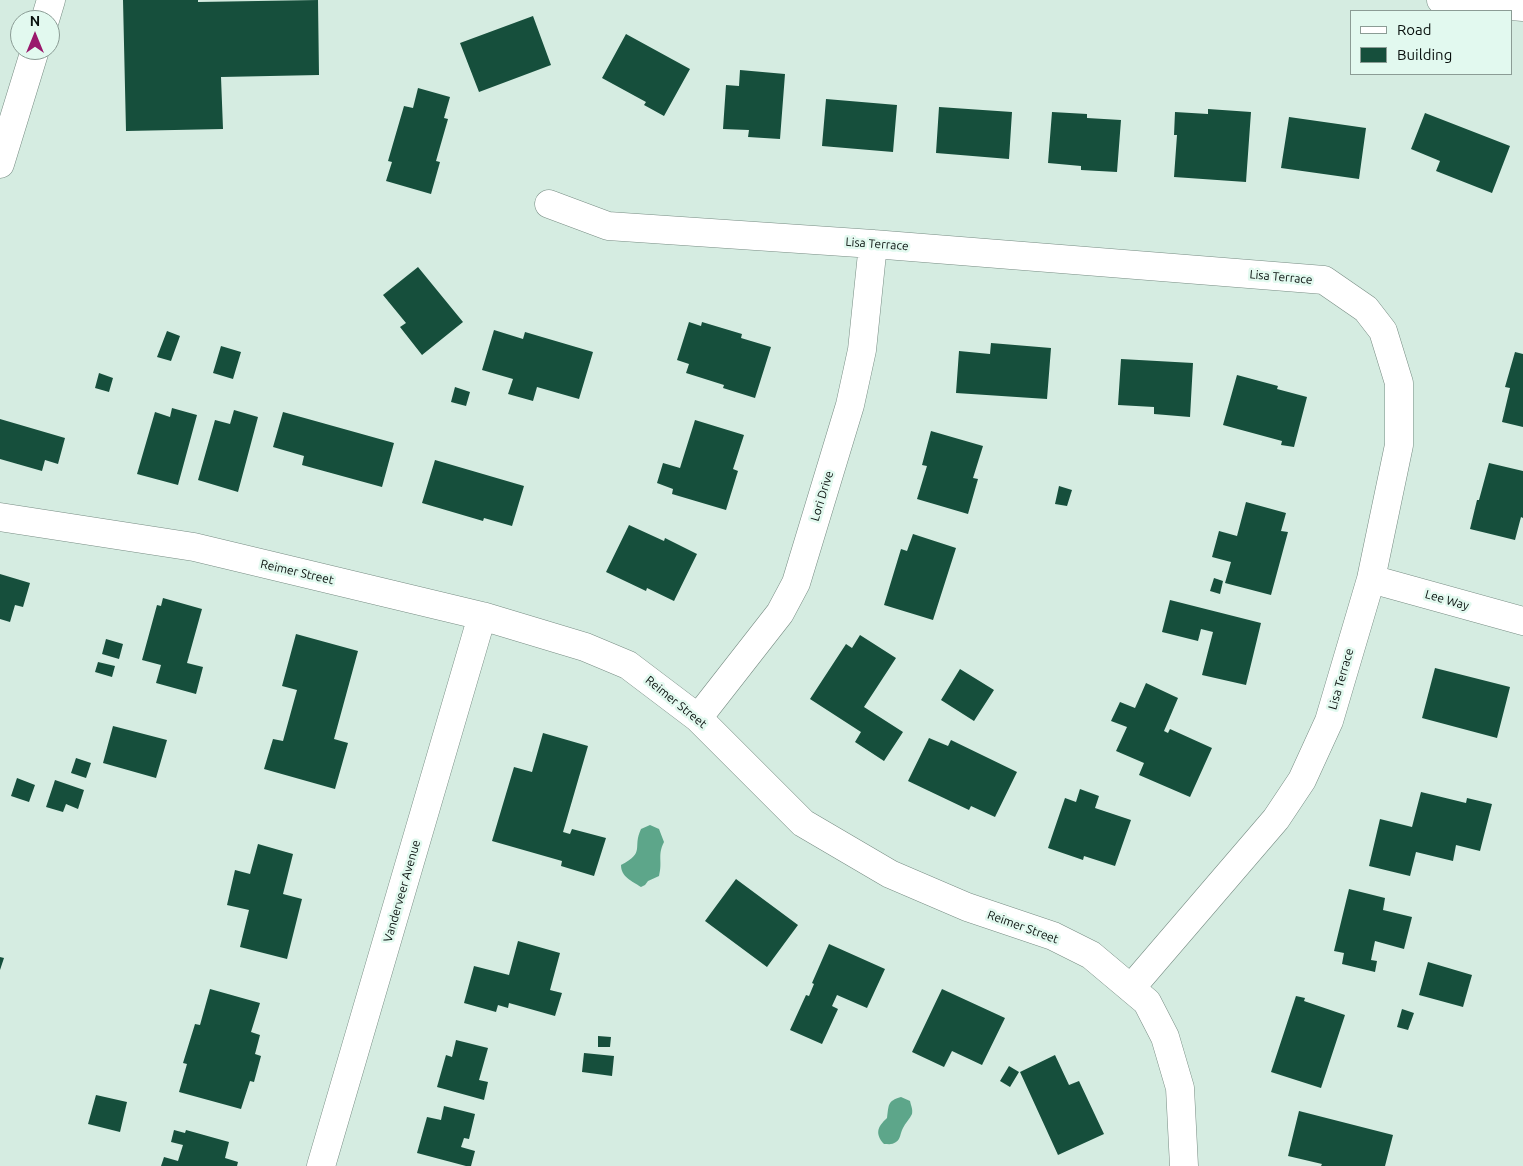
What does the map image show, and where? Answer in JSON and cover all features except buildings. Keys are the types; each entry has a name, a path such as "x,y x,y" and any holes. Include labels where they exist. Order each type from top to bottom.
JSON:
{"street":[{"path":"1441,0 1523,7"},
{"path":"0,164 32,60"},
{"name":"Lisa Terrace","path":"549,204 608,226 873,244 1324,280 1366,309 1382,331 1399,383 1399,445 1371,579 1329,721 1302,780 1276,819 1131,988"},
{"name":"Lori Drive","path":"698,718 780,613 796,583 850,405 862,350 873,244"},
{"name":"Reimer Street","path":"0,517 194,547 482,616 585,647 628,665 698,718 803,823 890,874 967,907 1053,936 1091,955 1131,988 1146,1002 1165,1037 1180,1088 1184,1166"},
{"name":"Lee Way","path":"1371,579 1523,621"},
{"name":"Vanderveer Avenue","path":"321,1166 482,616"}],"shaded area":[{"path":"650,825 659,829 664,842 661,851 660,871 659,876 641,887 625,876 621,865 629,861 636,853 641,829"},
{"path":"901,1097 910,1101 912,1114 904,1126 898,1141 892,1144 884,1144 878,1134 879,1128 887,1118 891,1102"}]}
